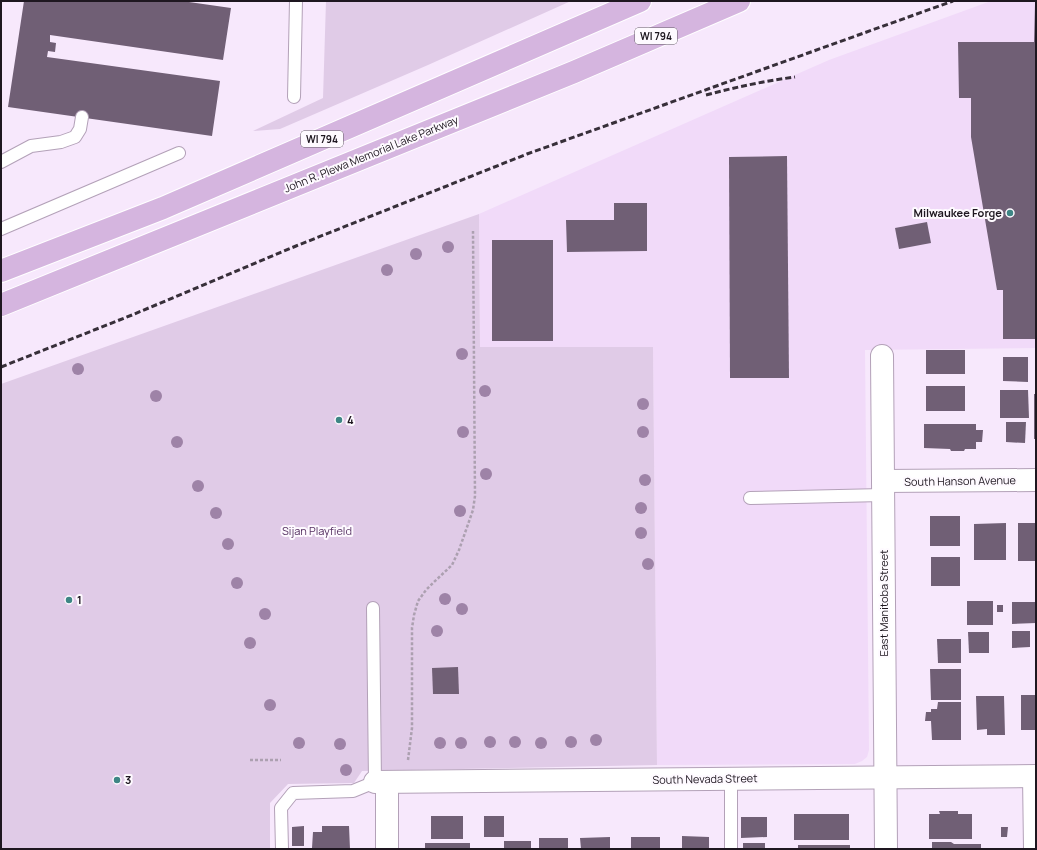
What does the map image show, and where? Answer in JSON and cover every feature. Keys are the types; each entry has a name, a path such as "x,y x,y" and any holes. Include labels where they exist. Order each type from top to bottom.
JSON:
{"main road":[{"name":"WI 794","path":"1,271 163,208 640,1"},
{"name":"John R. Plewa Memorial Lake Parkway","path":"1,305 574,72 739,1"}],"street":[{"name":"East Manitoba Street","path":"882,356 886,849"},
{"name":"South Hanson Avenue","path":"883,488 1036,480"},
{"name":"South Nevada Street","path":"381,782 1032,776"},
{"path":"381,782 387,849"}],"lane":[{"path":"294,97 296,1"},
{"path":"1,162 31,146 60,142 75,137 80,129 82,118"},
{"path":"1,229 179,153"},
{"path":"750,498 883,488"},
{"path":"282,849 281,808 293,793 353,791 381,782 374,608"},
{"path":"1030,849 1032,776"},
{"path":"731,779 732,849"}],"path":[{"path":"408,782 408,758 412,728 412,628 414,615 418,601 426,590 452,565 473,510 475,496 473,231"},
{"path":"250,760 281,760"}],"shaded area":[{"path":"991,1 1036,1 1036,348 865,350 869,750 867,757 855,764 657,765 653,348 480,347 479,214 829,60"}],"green space":[{"path":"326,1 571,1 280,129 253,131 323,98"},
{"name":"Sijan Playfield","path":"479,214 480,347 653,347 657,765 362,771 354,783 288,784 270,803 270,849 1,849 1,384"}],"building":[{"path":"24,1 182,1 231,8 223,60 50,35 50,42 56,43 55,52 48,51 47,57 220,81 212,136 8,107"},
{"name":"Milwaukee Forge","path":"1035,4 1036,339 1003,339 1003,290 997,290 971,137 971,98 959,98 958,42 1034,42"},
{"path":"787,156 789,378 730,378 729,157"},
{"path":"614,203 647,203 647,251 567,252 566,220 614,220"},
{"path":"927,222 931,243 899,249 895,228"},
{"path":"492,240 553,240 553,341 492,341"},
{"path":"926,350 965,350 965,374 926,374"},
{"path":"1003,357 1028,357 1028,382 1003,381"},
{"path":"926,386 965,386 965,411 926,411"},
{"path":"1000,390 1028,390 1029,418 1000,418"},
{"path":"1034,394 1036,394 1036,439 1034,439"},
{"path":"1006,422 1026,422 1025,443 1006,442"},
{"path":"924,424 976,424 976,430 983,430 982,442 976,442 976,449 965,449 964,451 924,448"},
{"path":"930,516 960,516 960,546 930,546"},
{"path":"1006,523 1006,560 974,560 974,524"},
{"path":"1018,523 1036,523 1036,561 1018,561"},
{"path":"931,557 960,557 960,586 931,586"},
{"path":"967,601 993,601 993,625 967,625"},
{"path":"1012,602 1036,602 1036,623 1012,624"},
{"path":"997,605 1003,605 1003,612 997,612"},
{"path":"1012,631 1030,631 1030,647 1012,648"},
{"path":"968,632 989,632 989,653 969,653"},
{"path":"937,639 961,639 961,663 938,663"},
{"path":"458,667 459,694 433,694 432,668"},
{"path":"930,669 961,669 961,700 931,700"},
{"path":"1021,695 1036,695 1036,730 1021,730"},
{"path":"976,696 1004,696 1005,735 987,735 987,729 977,730"},
{"path":"938,702 961,702 961,740 932,740 931,721 925,721 926,712 931,712 931,709 937,709"},
{"path":"939,811 958,811 958,814 972,814 972,839 929,839 929,814 940,814"},
{"path":"794,814 849,814 849,840 794,840"},
{"path":"431,816 463,816 463,839 431,839"},
{"path":"484,816 504,816 504,837 484,837"},
{"path":"741,817 767,817 767,837 741,838"},
{"path":"304,826 304,846 292,846 292,827"},
{"path":"322,826 349,826 350,849 312,848 313,832 322,832"},
{"path":"1001,827 1008,827 1007,837 1001,837"},
{"path":"682,836 709,837 709,849 682,849"},
{"path":"610,837 610,849 581,849 580,838"},
{"path":"631,837 660,837 660,849 631,849"},
{"path":"539,838 568,838 568,849 539,849"},
{"path":"504,841 531,841 531,849 504,849"},
{"path":"932,842 981,844 981,849 932,849"},
{"path":"425,843 470,843 470,849 425,849"},
{"path":"743,843 765,843 765,849 743,849"},
{"path":"798,845 850,845 850,849 798,849"}],"railway":[{"path":"1,367 132,315 296,246 527,154 953,1"},
{"path":"706,95 750,84 795,77"}],"place":[{"name":"Milwaukee Forge","path":"1010,213"},
{"name":"4","path":"339,420"},
{"name":"1","path":"69,600"},
{"name":"3","path":"117,780"}]}
